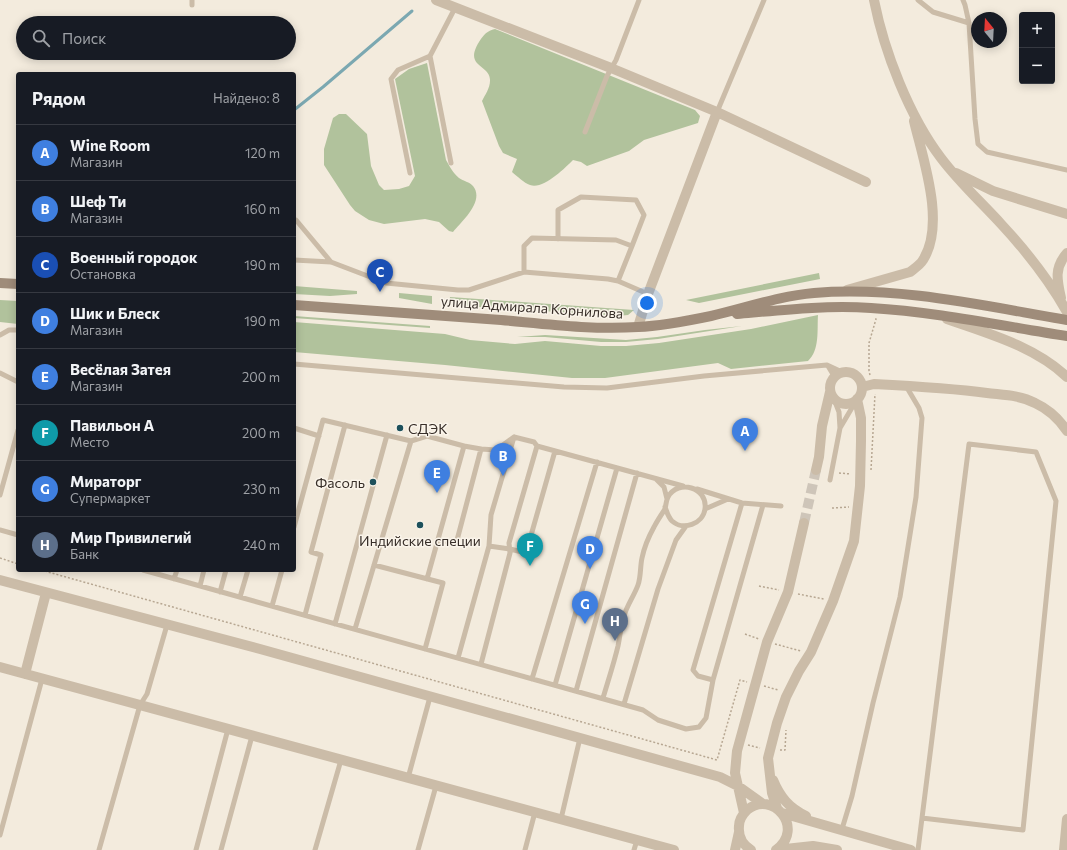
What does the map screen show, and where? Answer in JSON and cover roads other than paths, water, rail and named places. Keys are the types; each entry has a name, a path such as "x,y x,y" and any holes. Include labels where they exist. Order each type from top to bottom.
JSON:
{"main road":[{"path":"0,283 16,284"},
{"name":"улица Адмирала Корнилова","path":"296,305 600,327 638,327 674,323 711,316 765,301 813,293 842,292 894,294 936,298 1067,320"},
{"path":"711,316 839,306 906,311 1067,336"}],"street":[{"path":"436,0 611,68 717,112 866,182"},
{"path":"874,0 885,42 910,105 925,134 940,157 951,170 1024,249 1044,275 1067,312"},
{"path":"842,292 910,272 918,266 928,251 933,220 930,190 925,163 910,105"},
{"path":"638,327 648,294 717,112"},
{"path":"951,170 980,186 993,191 1067,214"},
{"path":"1061,302 1057,274 1062,259 1067,253"},
{"path":"937,316 997,336 1022,347 1049,363 1067,377"},
{"path":"816,470 819,457 822,426 832,396 830,384 838,374 851,373 859,378 862,387 861,393 857,399 850,403 842,404 832,396"},
{"path":"862,387 874,384 958,389 1024,398 1042,406 1052,414 1067,431"},
{"path":"820,823 788,805 774,783 770,771 769,754 777,723 789,690 811,652 833,601 854,541 860,486 862,418 857,399"},
{"path":"744,813 735,773 737,751 767,642 788,592 804,523"},
{"path":"0,580 720,777 738,786 763,804"},
{"path":"25,674 46,592"},
{"path":"0,667 561,819 636,845 674,850"},
{"path":"769,754 772,793 788,826 788,833 782,845 776,850"},
{"path":"735,850 739,825 744,813 755,806 763,804 770,805 780,811 911,850"},
{"path":"1064,850 1067,818"},
{"path":"739,832 744,844 751,850"},
{"path":"776,850 813,846 838,850"}],"lane":[{"path":"585,132 611,68 616,60 639,0"},
{"path":"717,112 764,0"},
{"path":"918,0 933,12 969,23"},
{"path":"963,0 966,5 969,23 978,144 987,152 1067,170"},
{"path":"451,164 430,56 455,8"},
{"path":"410,173 391,79 398,70 430,56"},
{"path":"558,239 558,210 581,197 636,200 644,215 618,281"},
{"path":"296,220 331,262"},
{"path":"524,272 524,246 532,238 616,240 632,246"},
{"path":"296,260 331,262 386,283 458,290 469,290 524,272 608,279 618,281 648,294"},
{"path":"0,335 9,330 16,330"},
{"path":"296,364 564,388 607,388 704,376 827,366 838,374"},
{"path":"827,366 838,374"},
{"path":"0,373 16,381"},
{"path":"842,830 852,796 873,703 900,597 916,497 922,418 919,408 906,386"},
{"path":"830,480 840,428 839,412 832,396"},
{"path":"840,428 857,399"},
{"path":"296,520 323,420 411,441 427,436 481,449 496,450 514,437 534,442 538,446 554,451 694,488 742,503 782,506"},
{"path":"305,615 321,555 311,552 345,425"},
{"path":"296,429 319,436"},
{"path":"335,624 387,435"},
{"path":"0,495 16,437"},
{"path":"458,658 489,546 491,515 514,437"},
{"path":"355,629 411,441"},
{"path":"918,850 922,818 969,444 1036,452 1056,501 1023,830 922,818"},
{"path":"427,579 464,446"},
{"path":"481,664 510,553 509,543 538,446"},
{"path":"438,539 456,544 481,449"},
{"path":"489,546 526,553 554,451"},
{"path":"532,679 597,462"},
{"path":"555,685 617,468"},
{"path":"576,691 637,474"},
{"path":"656,479 664,487 667,499"},
{"path":"603,698 618,647 624,616 638,585 642,557 652,529 665,507 671,492 686,486"},
{"path":"665,507 667,515 672,521 679,525 686,526 695,523 701,517 705,509 702,497 694,488"},
{"path":"705,509 728,499"},
{"path":"714,680 698,676 693,670 742,503"},
{"path":"153,572 624,704 643,710 658,720 686,729 699,727 706,718 714,680 763,505"},
{"path":"624,704 658,588 676,540 686,526"},
{"path":"0,530 16,534"},
{"path":"374,565 443,583 425,649"},
{"path":"174,579 176,572"},
{"path":"200,586 204,572"},
{"path":"220,592 225,572"},
{"path":"240,597 247,572"},
{"path":"272,606 281,572"},
{"path":"99,850 140,705 147,694 167,625"},
{"path":"0,835 42,679"},
{"path":"408,778 430,697"},
{"path":"196,850 228,729"},
{"path":"221,850 252,736"},
{"path":"561,819 580,738"},
{"path":"315,850 341,760"},
{"path":"418,850 436,786"},
{"path":"525,850 535,812"}],"waterway":[{"path":"296,108 412,11"}],"tunnel":[{"path":"804,523 816,470"}],"place":[{"name":"Военный городок","path":"380,292"},
{"name":"СДЭК","path":"400,428"},
{"name":"Wine Room","path":"745,451"},
{"name":"Шеф Ти","path":"503,476"},
{"name":"Фасоль","path":"373,482"},
{"name":"Весёлая Затея","path":"437,493"},
{"name":"Индийские специи","path":"420,525"},
{"name":"Павильон А","path":"530,566"},
{"name":"Шик и Блеск","path":"590,569"},
{"name":"Мираторг","path":"585,624"},
{"name":"Мир Привилегий","path":"615,641"}]}
